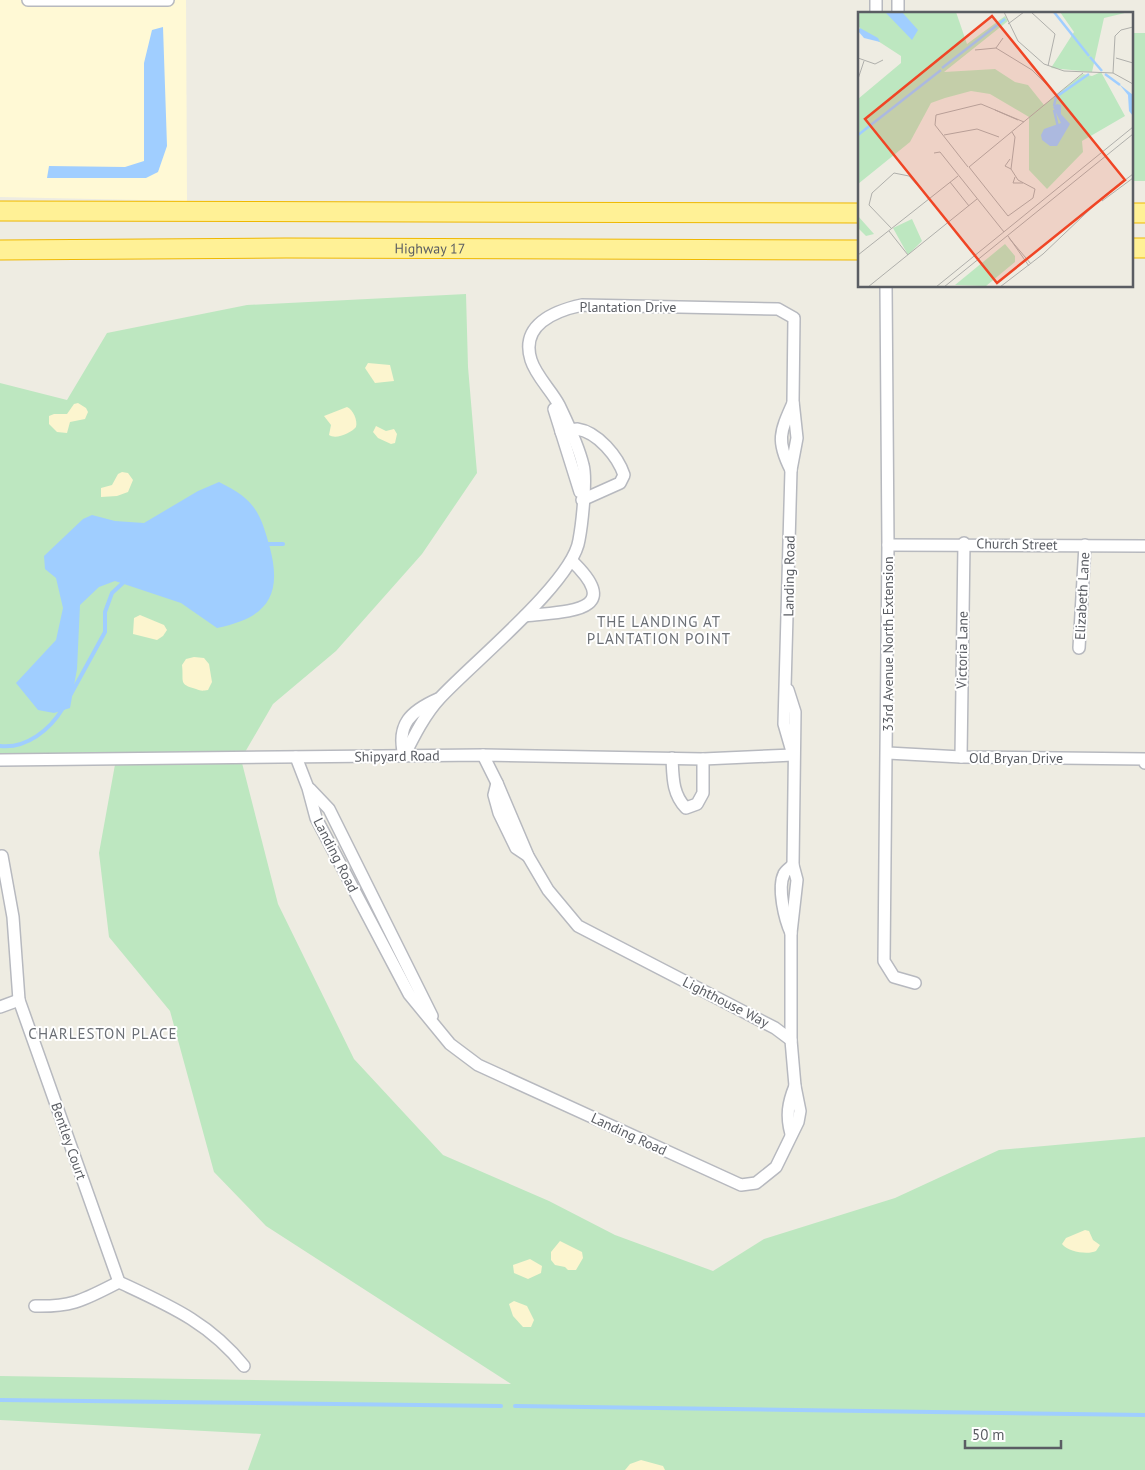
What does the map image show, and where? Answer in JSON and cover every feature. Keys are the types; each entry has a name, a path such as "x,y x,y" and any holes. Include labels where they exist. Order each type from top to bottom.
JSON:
{"highway":[{"path":"0,211 858,213"},
{"path":"1132,213 1145,213"},
{"name":"Highway 17","path":"0,250 296,248 858,250"},
{"path":"1132,248 1145,248"}],"street":[{"path":"28,0 168,0"},
{"name":"33rd Avenue North Extension","path":"886,288 888,752 884,961 894,977 915,983"},
{"name":"Plantation Drive","path":"404,756 416,732 439,699 525,616 572,562 579,542 584,467 566,431 550,390 532,361 529,346 531,335 538,323 560,310 582,305 778,309 794,318"},
{"name":"Landing Road","path":"296,757 308,788 316,818 409,994 450,1044 478,1065 741,1185 756,1183 776,1167 791,1134 787,1119 789,1100 795,1086 791,1040 791,932 797,880 792,865 795,712 786,683 791,470 797,438 794,402 794,318"},
{"path":"566,431 577,429 589,433 605,446 620,465 624,475 620,483 582,500"},
{"name":"Church Street","path":"888,544 964,543 1145,546"},
{"name":"Victoria Lane","path":"961,758 964,543"},
{"name":"Elizabeth Lane","path":"1079,648 1085,545"},
{"path":"525,616 579,610 590,603 594,593 592,586 584,573 572,562"},
{"name":"Old Bryan Drive","path":"888,752 961,758 1145,758"},
{"name":"Shipyard Road","path":"0,760 483,755 703,759 793,755"},
{"name":"Lighthouse Way","path":"483,755 528,856 548,890 578,926 775,1028 791,1040"},
{"path":"672,758 674,789 678,800 686,808 697,804 703,793 703,759"},
{"path":"1145,758 1145,763"},
{"name":"Landing Road","path":"308,788 329,809 432,1016 450,1044"},
{"name":"Bentley Court","path":"2,856 13,917 20,1000 119,1282"},
{"path":"356,894 368,889"},
{"path":"0,1007 20,1000"},
{"path":"35,1306 61,1307 78,1302 119,1282 202,1325 227,1345 244,1366"}],"shaded area":[{"path":"0,0 186,0 187,201 0,197"}],"green space":[{"path":"1132,33 1145,33 1145,181 1132,181"},
{"path":"466,294 468,367 477,473 422,554 336,651 273,704 241,759 278,904 354,1059 443,1155 549,1201 615,1235 713,1271 764,1239 895,1198 999,1150 1145,1137 1145,1470 248,1470 261,1434 0,1420 0,1376 511,1384 266,1226 214,1172 170,1011 109,937 99,853 116,759 0,759 0,383 67,400 107,333 247,305"}],"sand":[{"path":"368,363 390,365 394,381 375,383 365,368"},
{"path":"78,403 86,408 88,412 85,419 70,422 67,433 57,432 49,424 49,416 67,414 74,404"},
{"path":"347,407 354,416 356,427 343,435 335,437 329,435 331,425 324,416"},
{"path":"376,426 386,431 394,429 397,434 395,443 391,444 378,438 373,432"},
{"path":"122,472 128,473 133,480 128,492 117,496 101,497 101,488 112,485 118,474"},
{"path":"140,615 164,625 167,630 163,636 157,640 133,634 134,618"},
{"path":"194,657 204,658 209,664 212,682 208,690 190,687 183,682 182,665 186,659"},
{"path":"1085,1230 1089,1231 1093,1240 1100,1245 1096,1251 1088,1253 1078,1252 1062,1244 1066,1238"},
{"path":"560,1241 582,1252 583,1258 576,1270 568,1270 565,1267 555,1265 551,1260 551,1252"},
{"path":"530,1259 542,1266 541,1273 528,1279 514,1273 513,1265"},
{"path":"514,1301 527,1306 534,1320 531,1327 523,1327 513,1316 509,1304"},
{"path":"641,1460 663,1466 665,1470 625,1470 630,1464"}],"water":[{"path":"163,27 167,146 158,172 146,178 47,178 49,166 125,167 144,161 144,63 152,30"},
{"path":"219,482 231,488 248,501 259,515 263,524 270,548 274,580 272,593 266,603 247,618 234,624 217,628 181,603 115,581 99,587 80,605 77,669 70,708 54,713 38,710 16,683 56,640 63,608 56,578 45,569 44,556 83,519 92,515 115,521 144,523 198,491"}],"waterway":[{"path":"264,544 283,544"},
{"path":"71,694 105,632 105,612 112,593 125,581"},
{"path":"0,746 10,746 28,741 51,724 63,708"},
{"path":"0,1400 501,1406"},
{"path":"515,1406 1145,1415"}],"district":[{"name":"THE LANDING AT PLANTATION POINT","path":"659,630"},
{"name":"CHARLESTON PLACE","path":"103,1033"}]}
